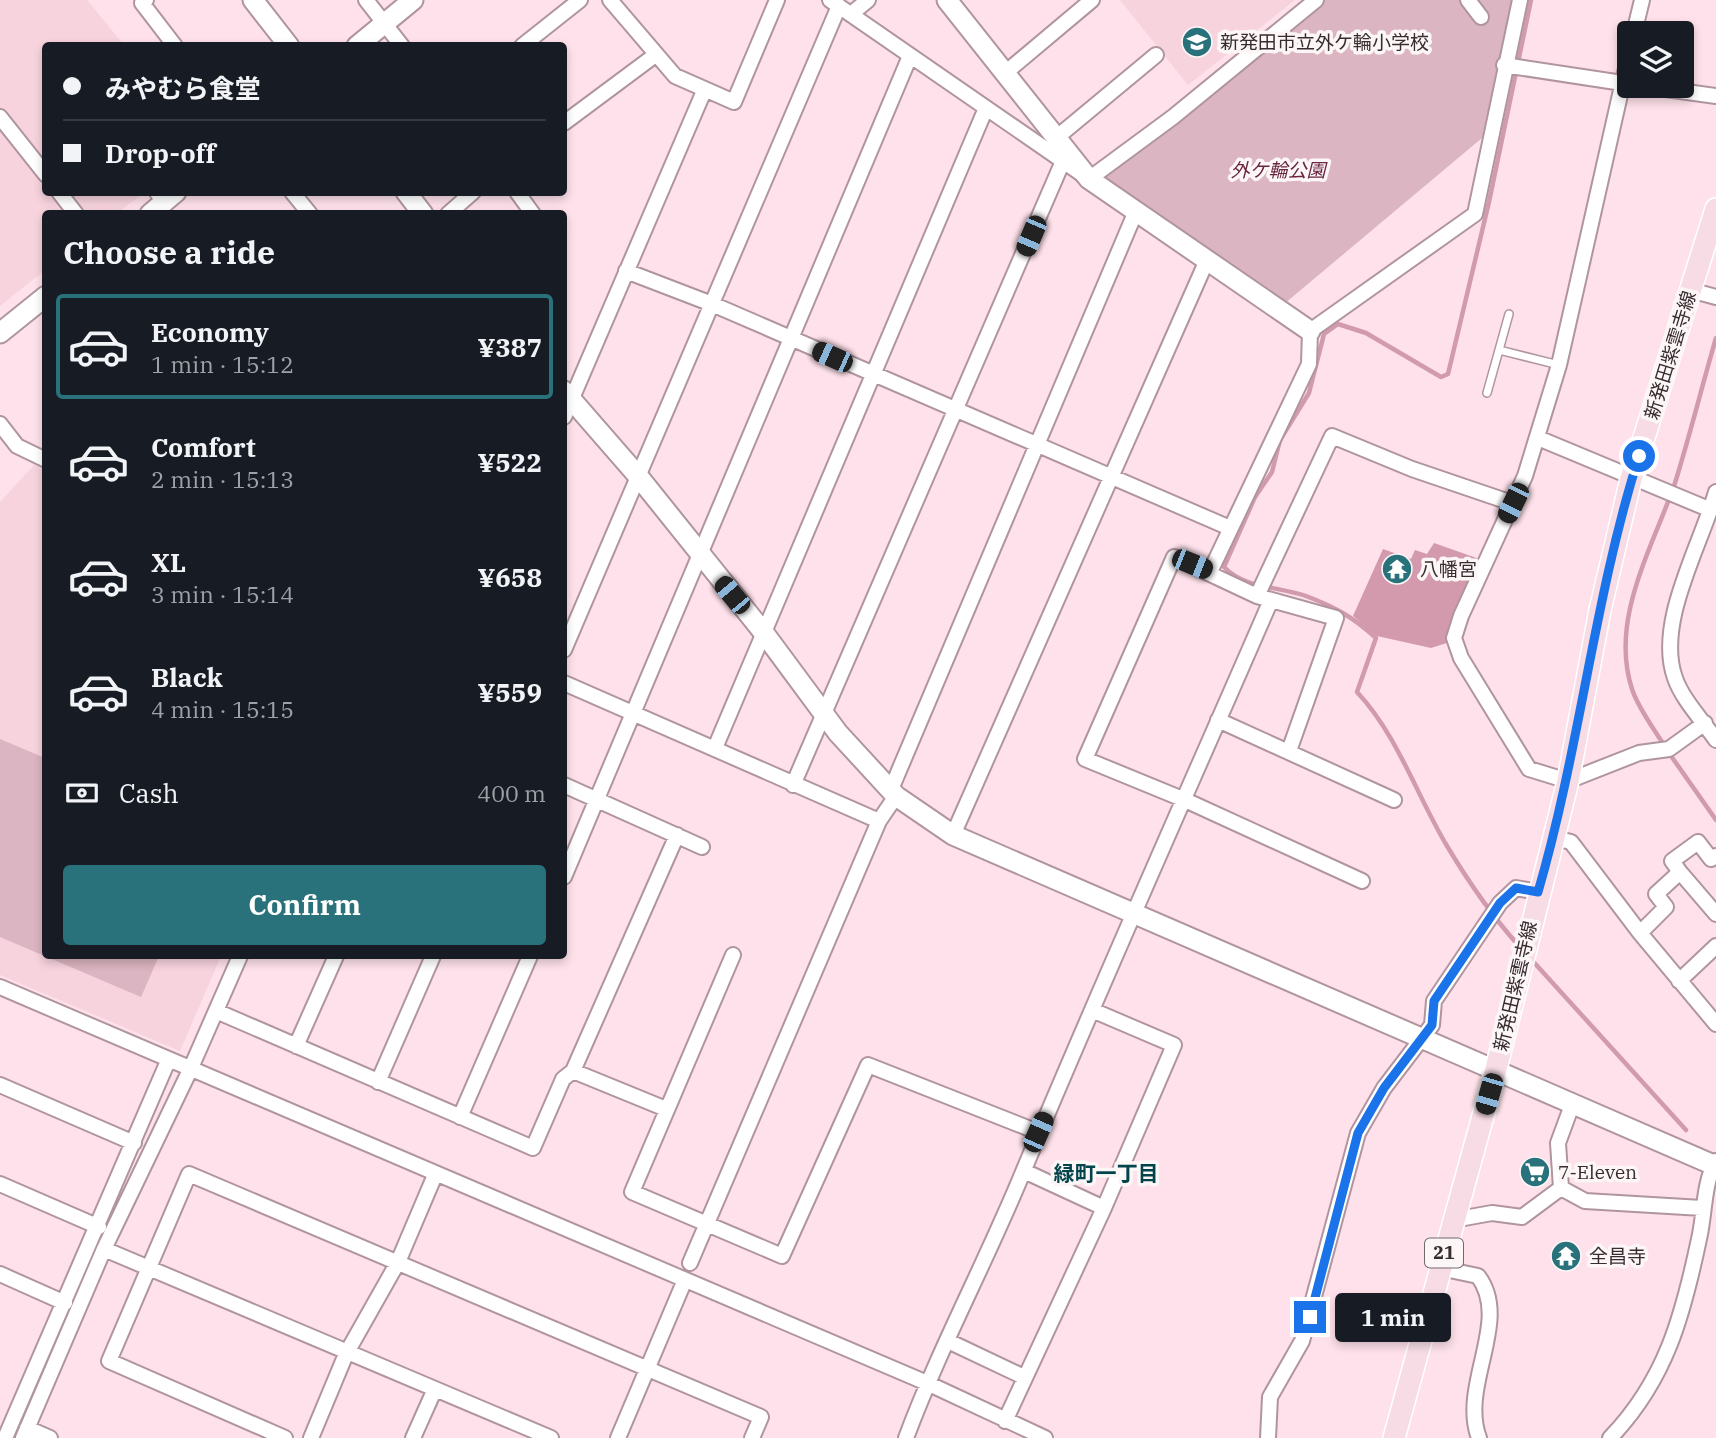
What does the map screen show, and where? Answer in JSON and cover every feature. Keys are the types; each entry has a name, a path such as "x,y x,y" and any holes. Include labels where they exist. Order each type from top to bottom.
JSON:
{"main road":[{"name":"新発田紫雲寺線","path":"1394,1438 1496,1069 1538,892 1554,838 1631,479 1716,209"}],"street":[{"path":"146,0 142,3 172,42"},
{"path":"253,0 286,42"},
{"path":"366,0 399,42"},
{"path":"362,42 413,0"},
{"path":"527,42 580,0"},
{"path":"610,0 654,55 675,76 734,102 777,0"},
{"path":"840,7 869,0"},
{"path":"1005,73 1092,0"},
{"path":"1089,179 1173,117 1317,0"},
{"path":"1468,0 1480,17"},
{"path":"1310,331 1475,214 1504,65 1520,0"},
{"path":"1637,21 1642,0"},
{"path":"950,1 1089,179"},
{"path":"840,7 1310,331"},
{"path":"567,643 840,7"},
{"path":"567,121 654,55"},
{"path":"1056,138 1156,55"},
{"path":"567,870 910,56"},
{"path":"1504,65 1617,82"},
{"path":"567,400 704,90"},
{"path":"1694,93 1716,96"},
{"path":"1622,98 1559,366 1538,438 1513,503 1479,571 1454,638 1461,658 1529,769 1568,781 1639,753 1669,749 1705,723"},
{"path":"715,748 986,108"},
{"path":"0,117 42,170"},
{"path":"793,785 1063,161"},
{"path":"62,196 73,210"},
{"path":"295,196 307,210"},
{"path":"409,196 420,210"},
{"path":"453,210 468,196"},
{"path":"690,1263 879,821 894,792 1136,211"},
{"path":"953,835 1108,478 1207,260"},
{"path":"626,271 712,304 1108,478 1230,528"},
{"path":"1690,290 1716,297"},
{"path":"0,332 42,299"},
{"path":"1210,572 1309,364 1310,331"},
{"path":"567,403 638,477 764,633 838,733 894,792 953,835 1133,911 1421,1040 1496,1069 1572,1105 1715,1164 1703,1208 1700,1236 1678,1331 1630,1417 1610,1438"},
{"path":"0,424 17,446 42,458"},
{"path":"906,1438 927,1383 1024,1171 1038,1132 1133,911 1185,800 1219,720 1264,598 1332,436 1412,469 1513,503"},
{"path":"1538,438 1713,511"},
{"path":"1716,492 1713,511 1672,619 1669,646 1675,678 1716,740"},
{"path":"1289,751 1336,618 1264,598 1174,557 1085,759 1185,800 1362,881"},
{"path":"567,684 879,821"},
{"path":"1219,720 1394,800"},
{"path":"567,786 702,847"},
{"path":"216,1012 533,1148 563,1080 573,1071 677,835"},
{"path":"1554,838 1570,842 1640,933 1716,1024"},
{"path":"1716,856 1711,859 1698,842 1672,861 1716,914"},
{"path":"1640,933 1666,907 1656,894 1680,872"},
{"path":"1268,1438 1270,1397 1302,1341 1358,1133 1384,1088 1432,1025 1434,1001 1500,903 1516,888 1538,892"},
{"path":"1679,981 1716,946"},
{"path":"733,955 632,1192 782,1256 868,1065 1038,1132"},
{"path":"50,1438 25,1433 104,1249 190,1070 239,959"},
{"path":"296,1046 335,959"},
{"path":"378,1082 432,959"},
{"path":"460,1117 529,959"},
{"path":"0,987 684,1282 927,1383 1045,1438"},
{"path":"1005,1420 1104,1208 1174,1045 1092,1010"},
{"path":"5,1438 99,1227 168,1061"},
{"path":"573,1071 666,1109"},
{"path":"0,1085 134,1143"},
{"path":"1560,1188 1558,1143 1572,1105"},
{"path":"1024,1171 1104,1208"},
{"path":"285,1438 109,1361 189,1174 761,1417 752,1438"},
{"path":"311,1438 346,1354 398,1262 435,1175"},
{"path":"0,1184 99,1227"},
{"path":"1453,1220 1492,1213 1522,1217 1560,1188"},
{"path":"1560,1188 1586,1201 1703,1208"},
{"path":"1700,1236 1716,1240"},
{"path":"104,1249 346,1354 551,1438"},
{"path":"1440,1268 1478,1276 1491,1301 1473,1404 1479,1438"},
{"path":"0,1275 65,1303"},
{"path":"618,1438 684,1282"},
{"path":"948,1341 1024,1377"},
{"path":"413,1438 434,1391"}],"lane":[{"path":"1487,393 1509,314"},
{"path":"1499,350 1559,366"}],"shaded area":[{"path":"0,0 87,0 122,42 42,42 42,196 140,196 121,210 42,210 42,272 0,306"},
{"name":"新発田市立外ケ輪小学校","path":"1120,0 1295,0 1188,85"},
{"path":"34,465 42,468 42,959 220,959 180,1051 0,975 0,502"},
{"path":"1434,543 1485,561 1450,642 1431,648 1377,636 1353,616 1383,549 1411,559 1415,550 1427,554"}],"green space":[{"name":"外ケ輪公園","path":"1323,0 1513,0 1482,138 1284,304 1098,175"},
{"path":"0,739 42,757 42,955 0,937"},
{"path":"52,959 158,959 141,997"}],"waterway":[{"path":"1519,946 1463,872 1384,727 1357,692 1376,638 1351,618 1326,604 1306,596 1252,583 1232,574 1224,567 1255,497 1272,472 1280,440 1309,393 1324,334 1338,324 1366,333 1441,377 1448,374 1489,202 1531,0"},
{"path":"1664,745 1642,711 1632,689 1626,663 1626,636 1637,584 1675,483 1716,338"},
{"path":"1669,753 1716,820"},
{"path":"1530,958 1686,1130"}],"place":[{"name":"新発田市立外ケ輪小学校","path":"1197,42"},
{"name":"八幡宮","path":"1397,569"},
{"name":"7-Eleven","path":"1535,1172"},
{"name":"全昌寺","path":"1566,1256"}],"district":[{"name":"緑町一丁目","path":"1106,1174"}],"route":[{"path":"1310,1317 1358,1133 1384,1088 1432,1025 1434,1001 1500,903 1516,888 1538,892 1568,781 1601,610 1631,479 1639,456"}]}
